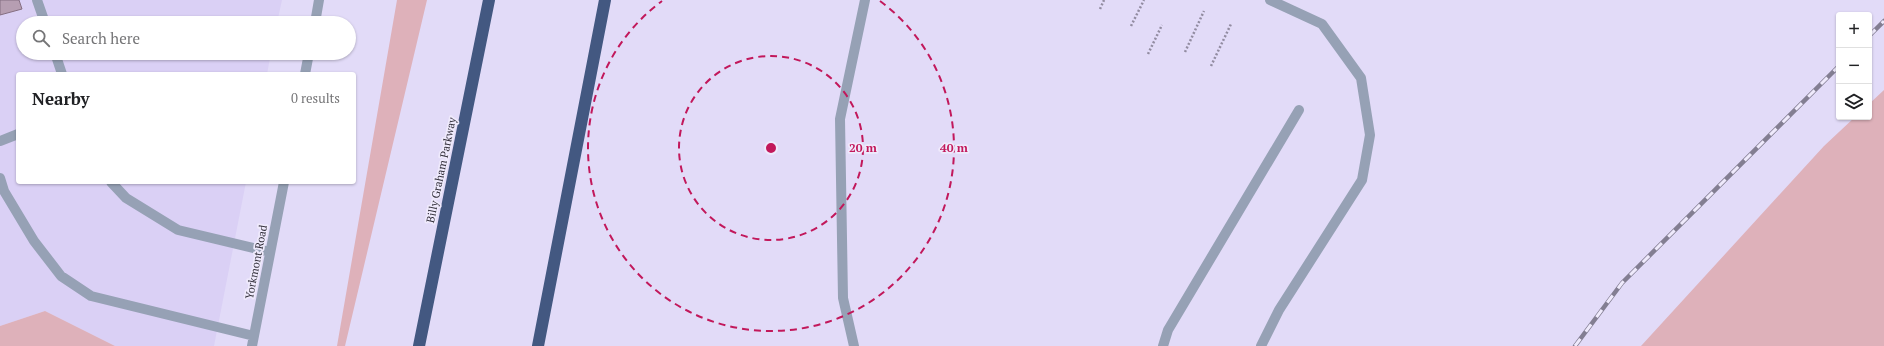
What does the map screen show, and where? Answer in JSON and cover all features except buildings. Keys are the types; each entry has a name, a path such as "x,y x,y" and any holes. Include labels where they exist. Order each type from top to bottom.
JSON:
{"highway":[{"name":"Billy Graham Parkway","path":"419,346 490,0"},
{"path":"538,346 605,0"}],"street":[{"path":"37,0 43,16"},
{"path":"316,16 319,0"},
{"path":"854,346 843,298 840,119 865,0"},
{"path":"1261,346 1279,310 1362,180 1370,135 1362,78 1322,24 1270,0"},
{"path":"57,60 61,72"},
{"path":"305,72 308,60"},
{"path":"1163,346 1168,330 1299,110"},
{"path":"0,141 16,135"},
{"path":"0,178 4,191 34,241 61,276 91,296 253,341"},
{"path":"113,184 126,198 178,230 270,252"},
{"name":"Yorkmont Road","path":"253,341 284,184"}],"path":[{"path":"1100,9 1104,0"},
{"path":"1131,26 1144,0"},
{"path":"1185,52 1204,11"},
{"path":"1211,66 1231,24"},
{"path":"1148,54 1162,25"}],"shaded area":[{"path":"0,0 282,0 279,16 16,16 16,60 270,60 267,72 16,72 16,184 246,184 214,346 115,346 45,311 0,326"},
{"path":"397,0 427,0 345,346 337,346"},
{"path":"1884,90 1884,346 1641,346 1824,146 1852,120 1872,120 1872,101"},
{"path":"45,311 115,346 0,346 0,326"}],"railway":[{"path":"1872,33 1884,21"},
{"path":"1575,346 1622,283 1836,69"}]}
